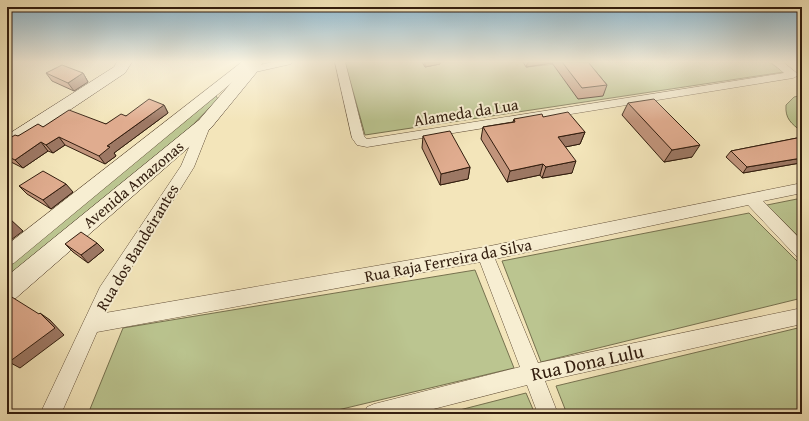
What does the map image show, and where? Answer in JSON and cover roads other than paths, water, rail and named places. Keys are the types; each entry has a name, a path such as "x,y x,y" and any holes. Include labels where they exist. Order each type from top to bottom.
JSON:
{"main road":[{"path":"7,144 100,82"},
{"name":"Avenida Amazonas","path":"7,290 205,124 237,82"}],"street":[{"name":"Avenida Amazonas","path":"7,257 229,82"},
{"name":"Alameda da Lua","path":"345,82 358,138 367,144 747,82"},
{"name":"Rua dos Bandeirantes","path":"50,414 106,292 187,167 205,124"},
{"name":"Rua Raja Ferreira da Silva","path":"92,324 485,254 802,188"},
{"path":"752,199 802,251"},
{"path":"485,254 548,414"},
{"name":"Rua Dona Lulu","path":"374,414 531,374 802,316"}]}
